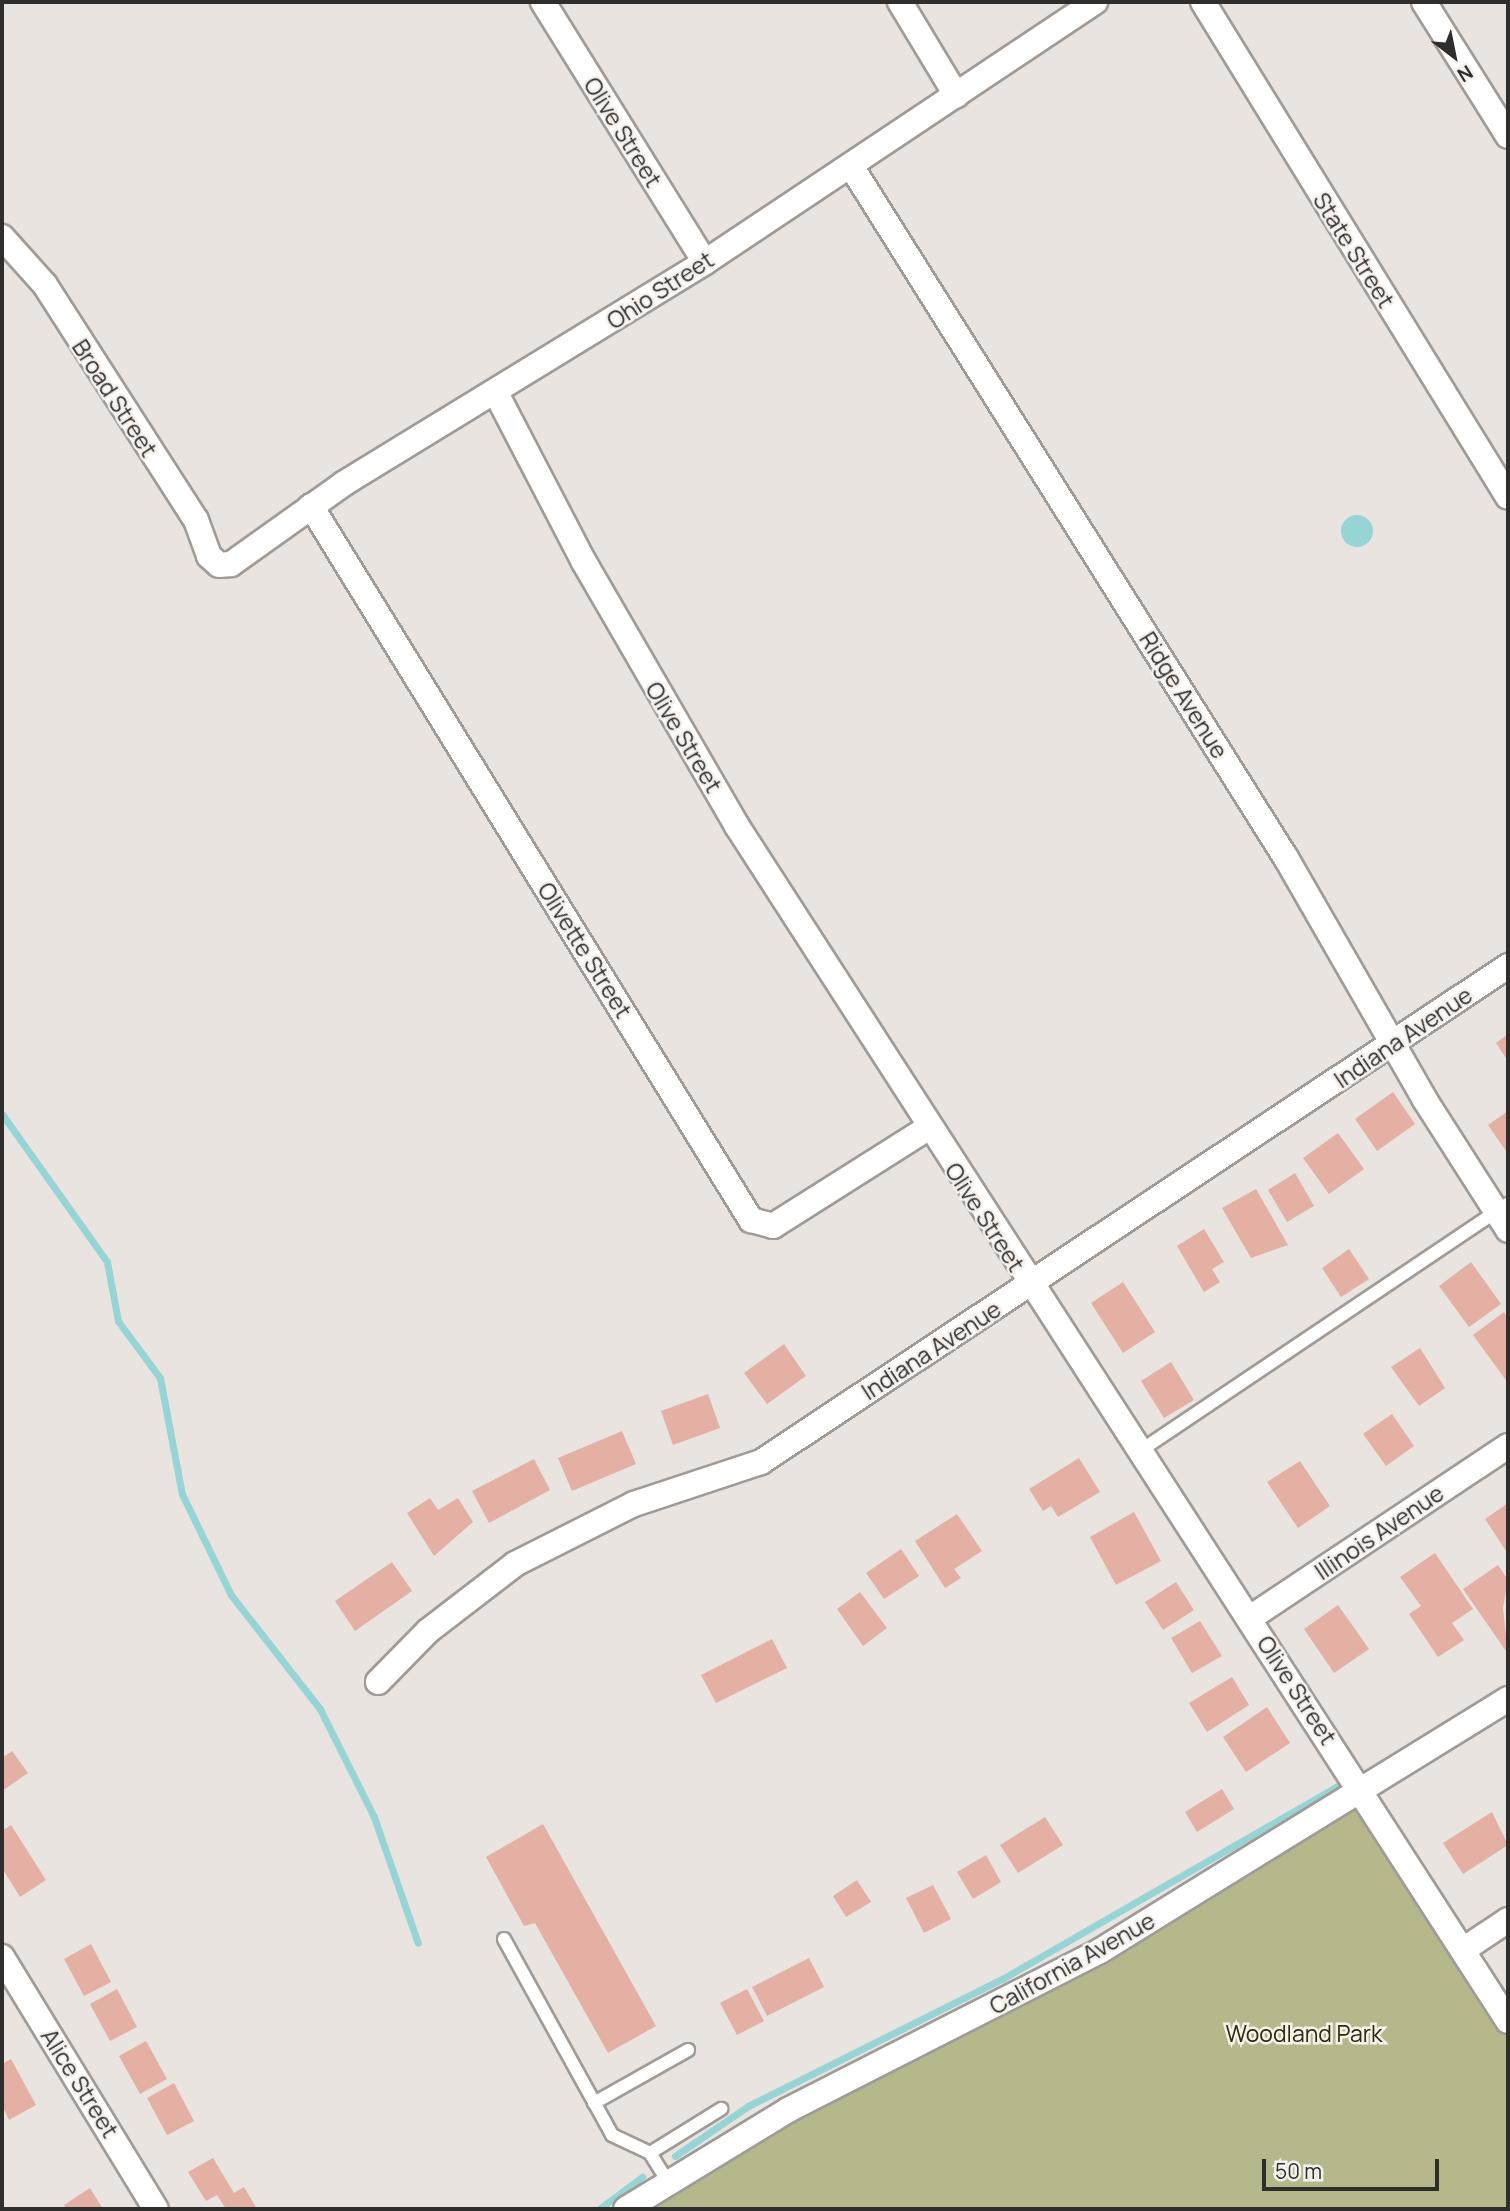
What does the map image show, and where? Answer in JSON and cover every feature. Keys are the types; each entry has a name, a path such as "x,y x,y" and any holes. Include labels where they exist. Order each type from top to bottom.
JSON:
{"street":[{"name":"Olive Street","path":"543,2 705,262"},
{"path":"900,2 956,95"},
{"name":"Ohio Street","path":"219,565 231,564 311,506 705,262 1095,2"},
{"name":"State Street","path":"1203,2 1508,497"},
{"path":"1424,2 1508,136"},
{"name":"Ridge Avenue","path":"851,166 1286,858 1394,1043 1504,1215"},
{"name":"Broad Street","path":"2,237 45,285 219,565"},
{"name":"Olive Street","path":"496,393 656,692 928,1128 1364,1793 1508,2021"},
{"name":"Olivette Street","path":"311,506 751,1220 773,1226 928,1128"},
{"name":"Indiana Avenue","path":"378,1682 438,1622 515,1564 634,1504 761,1461 1508,966"},
{"name":"Illinois Avenue","path":"1250,1618 1508,1446"},
{"name":"California Avenue","path":"626,2209 859,2072 1100,1951 1364,1793 1508,1699"},
{"path":"1463,1950 1508,1920"},
{"name":"Alice Street","path":"2,1957 156,2209"}],"lane":[{"path":"1140,1451 1504,1215"},
{"path":"504,1939 611,2135 650,2152 668,2182"},
{"path":"594,2103 688,2050"},
{"path":"650,2152 720,2109"}],"green space":[{"name":"Woodland Park","path":"1364,1793 1508,2025 1508,2209 635,2209"}],"water":[{"path":"1357,515 1368,520 1373,531 1368,542 1357,547 1346,542 1341,531 1346,520"}],"building":[{"path":"1508,1034 1508,1061 1496,1043"},
{"path":"1393,1092 1415,1124 1377,1151 1355,1119"},
{"path":"1508,1111 1508,1154 1488,1125"},
{"path":"1338,1133 1364,1169 1329,1194 1303,1158"},
{"path":"1295,1173 1314,1206 1287,1222 1268,1190"},
{"path":"1256,1189 1288,1245 1251,1258 1222,1208"},
{"path":"1204,1229 1224,1262 1212,1269 1220,1282 1204,1292 1177,1246"},
{"path":"1349,1249 1369,1279 1341,1297 1322,1268"},
{"path":"1471,1262 1501,1304 1469,1327 1439,1286"},
{"path":"1123,1282 1155,1332 1123,1353 1091,1303"},
{"path":"1504,1312 1508,1318 1508,1383 1473,1335"},
{"path":"784,1344 806,1376 767,1404 744,1373"},
{"path":"1420,1348 1445,1388 1419,1406 1391,1367"},
{"path":"1171,1362 1194,1400 1164,1418 1141,1381"},
{"path":"708,1394 720,1428 673,1445 661,1411"},
{"path":"1392,1414 1414,1446 1386,1466 1363,1434"},
{"path":"622,1431 636,1464 572,1491 558,1458"},
{"path":"1079,1458 1100,1492 1058,1517 1051,1506 1043,1511 1029,1489"},
{"path":"534,1459 550,1490 489,1523 472,1491"},
{"path":"1300,1461 1330,1506 1298,1528 1267,1482"},
{"path":"430,1498 438,1510 458,1498 473,1522 434,1556 407,1513"},
{"path":"1508,1503 1508,1554 1485,1519"},
{"path":"1134,1512 1161,1561 1116,1585 1090,1537"},
{"path":"957,1514 982,1551 954,1569 961,1578 945,1588 915,1541"},
{"path":"901,1549 919,1576 884,1599 866,1573"},
{"path":"1435,1553 1473,1609 1452,1623 1464,1640 1438,1657 1409,1614 1421,1606 1400,1577"},
{"path":"392,1562 412,1591 355,1631 335,1601"},
{"path":"1498,1565 1508,1580 1503,1608 1508,1654 1463,1589"},
{"path":"1176,1582 1194,1610 1163,1630 1145,1602"},
{"path":"860,1592 887,1628 863,1646 837,1609"},
{"path":"1338,1605 1369,1649 1334,1673 1304,1629"},
{"path":"1200,1621 1222,1656 1192,1673 1171,1638"},
{"path":"772,1639 787,1668 716,1703 701,1675"},
{"path":"1232,1677 1249,1705 1207,1732 1189,1703"},
{"path":"1267,1707 1290,1743 1246,1772 1223,1737"},
{"path":"12,1751 28,1773 2,1791 2,1758"},
{"path":"1222,1789 1234,1809 1197,1832 1185,1812"},
{"path":"1492,1812 1508,1845 1463,1874 1443,1843"},
{"path":"1045,1817 1063,1845 1018,1873 1000,1845"},
{"path":"543,1824 656,2026 608,2053 535,1923 524,1926 486,1857"},
{"path":"11,1825 46,1880 20,1897 2,1868 2,1831"},
{"path":"986,1855 1001,1882 973,1899 957,1872"},
{"path":"857,1880 871,1902 846,1917 833,1896"},
{"path":"933,1885 951,1919 924,1933 906,1898"},
{"path":"91,1944 111,1982 84,1996 64,1959"},
{"path":"809,1958 824,1987 767,2016 752,1987"},
{"path":"117,1989 137,2027 110,2041 90,2004"},
{"path":"747,1989 764,2021 737,2035 720,2003"},
{"path":"146,2041 167,2079 140,2094 119,2056"},
{"path":"11,2059 36,2105 9,2120 2,2105 2,2064"},
{"path":"174,2083 194,2121 167,2135 147,2098"},
{"path":"213,2158 234,2193 244,2187 257,2209 226,2209 217,2195 206,2201 188,2172"},
{"path":"90,2188 103,2209 67,2209 64,2205"}],"waterway":[{"path":"2,1114 107,1262 118,1321 160,1378 182,1494 231,1595 320,1709 374,1817 418,1943"},
{"path":"675,2156 748,2106 1002,1979 1337,1786"},
{"path":"599,2209 642,2177"}]}
